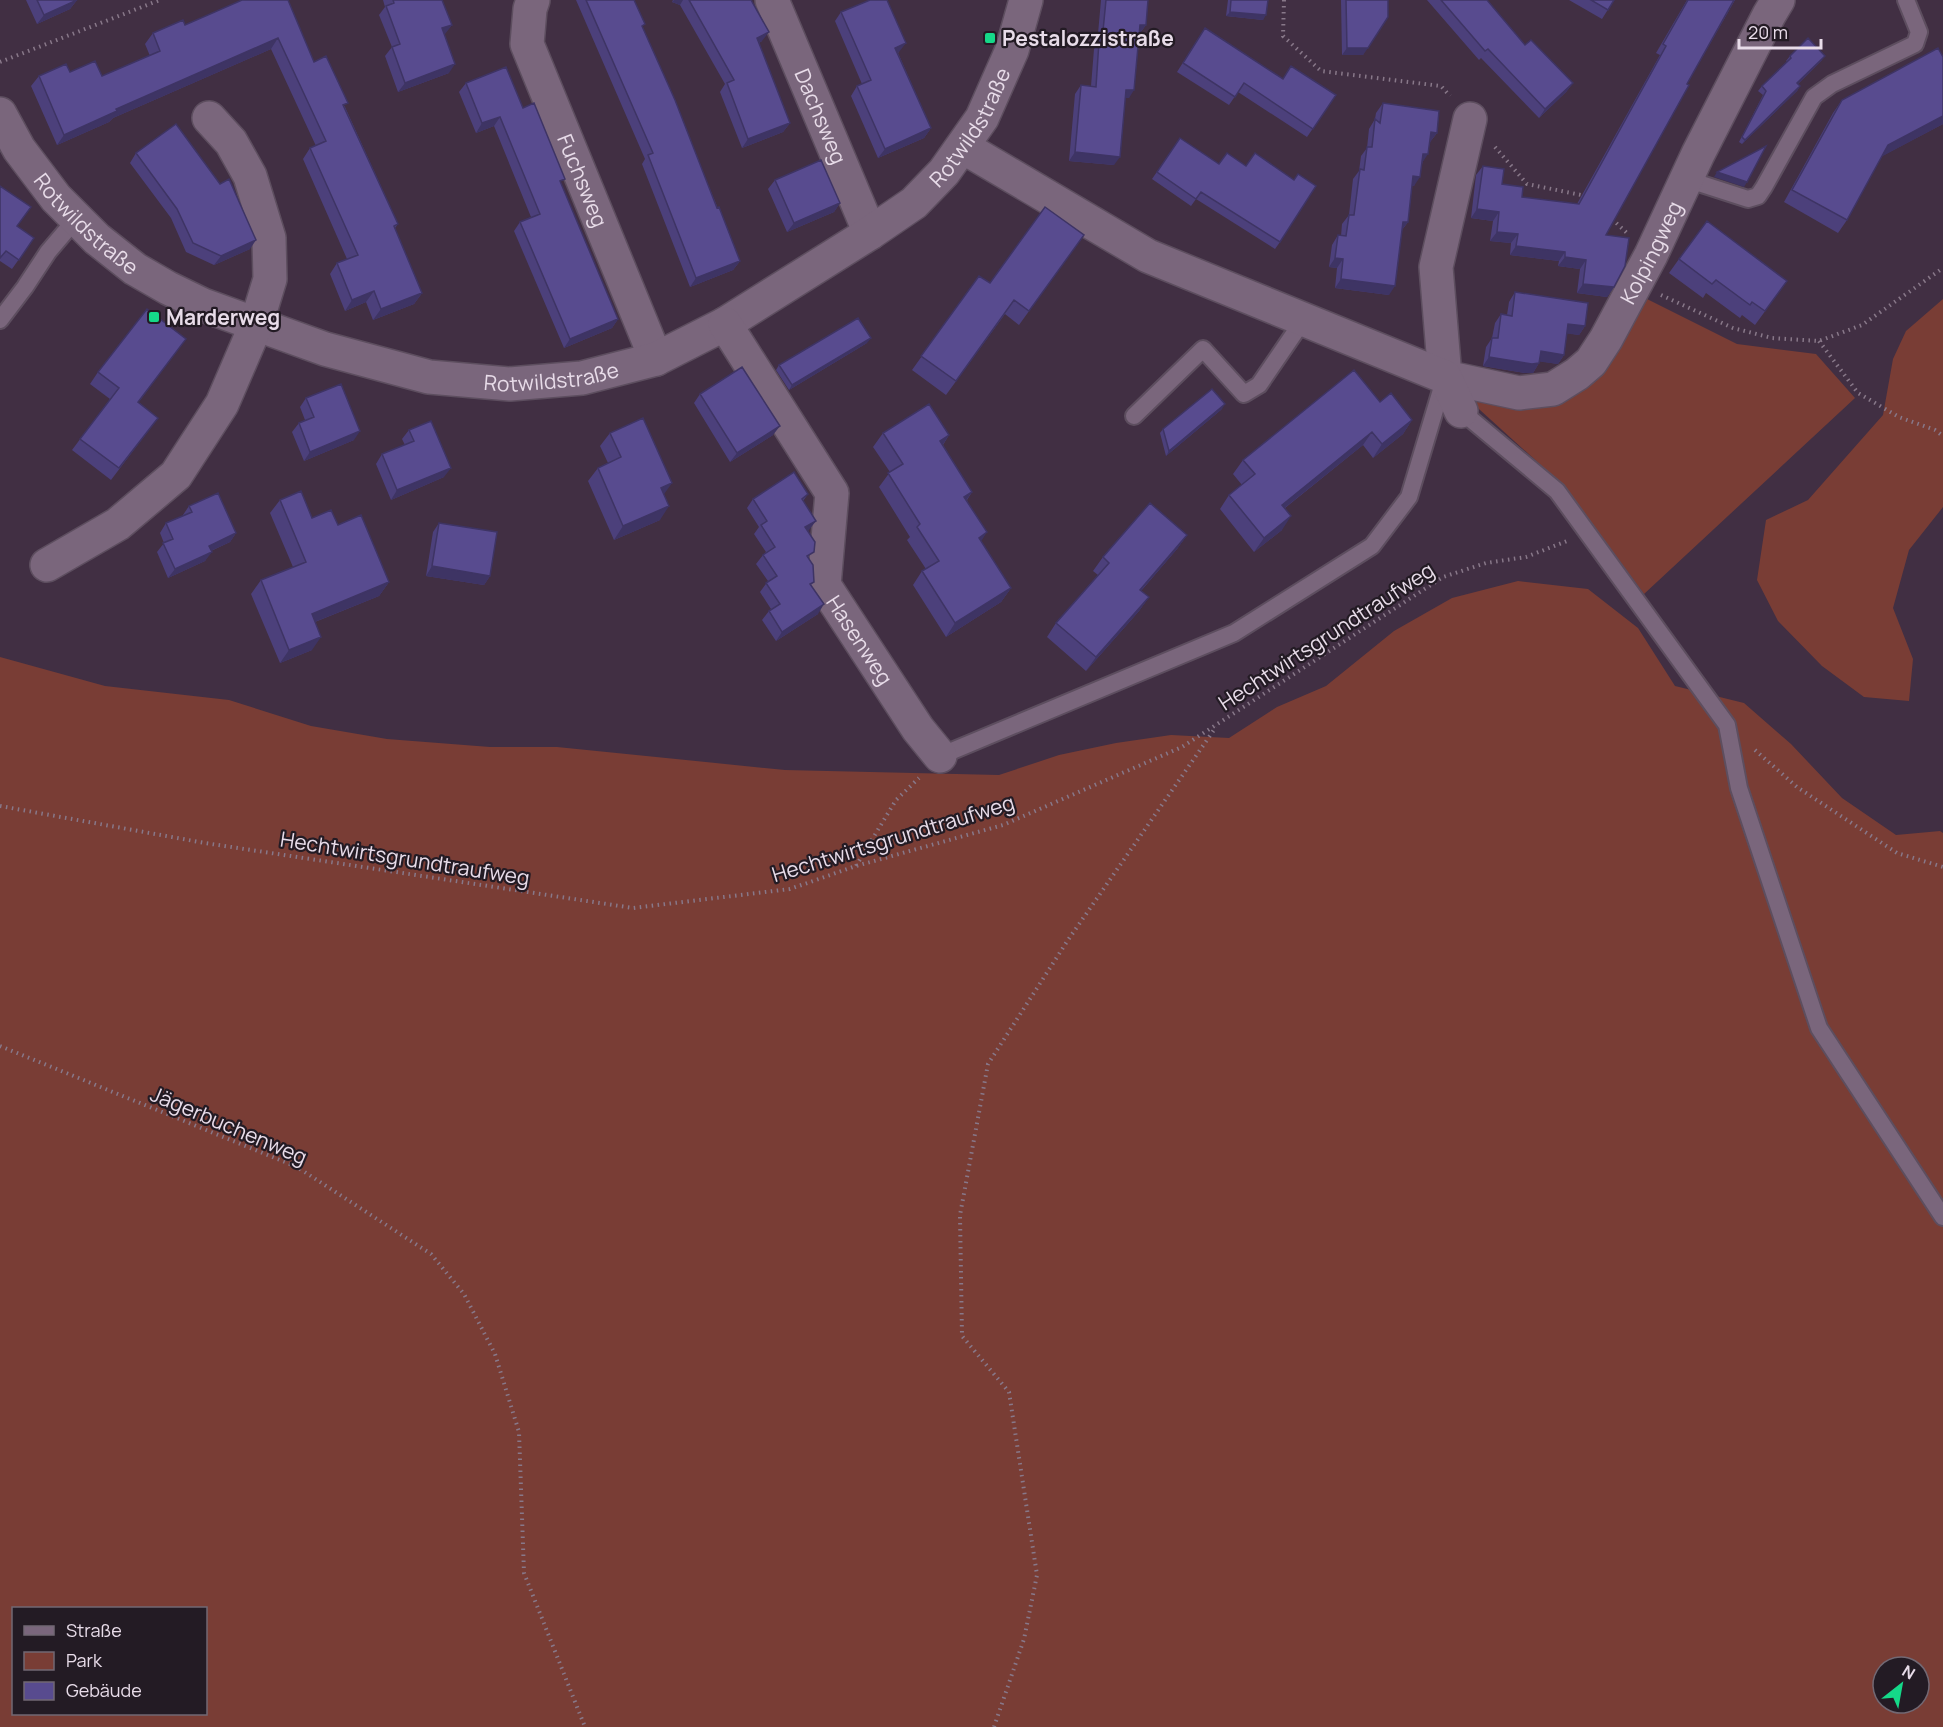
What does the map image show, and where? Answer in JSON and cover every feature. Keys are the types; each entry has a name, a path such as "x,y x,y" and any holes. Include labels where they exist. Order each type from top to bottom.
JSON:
{"street":[{"name":"Fuchsweg","path":"533,0 526,44 656,358"},
{"name":"Dachsweg","path":"772,0 870,233"},
{"name":"Rotwildstraße","path":"0,114 19,149 56,198 97,239 135,269 203,306 325,349 429,376 510,384 582,378 656,358 724,324 914,204 944,172 982,118 1012,50 1026,0"},
{"name":"Kolpingweg","path":"1445,377 1519,393 1554,389 1591,362 1636,283 1768,15 1778,0"},
{"path":"47,565 118,524 176,475 222,404 256,325 270,279 269,238 250,176 231,142 209,118"},
{"path":"1461,411 1445,377 1436,267 1470,119"},
{"path":"963,147 1148,256 1445,377"},
{"name":"Hasenweg","path":"724,324 832,494 825,585 918,729 940,756"}],"lane":[{"path":"1686,179 1748,199 1753,199 1758,195 1814,97 1832,84 1915,44 1919,32 1906,0"},
{"path":"0,320 48,252 76,219"},
{"path":"1134,416 1203,349 1244,394 1259,385 1304,319"},
{"path":"940,756 1234,633 1372,546 1409,498 1445,377"},
{"path":"1461,411 1557,491 1727,725 1739,788 1820,1028 1943,1216"}],"path":[{"path":"0,62 160,0"},
{"path":"1283,36 1284,0"},
{"path":"1636,283 1733,328 1772,338 1819,341 1862,325 1943,268"},
{"path":"1819,341 1858,393 1899,417 1935,430 1943,436"},
{"name":"Hechtwirtsgrundtraufweg","path":"0,806 205,843 633,908 790,889 856,866 1003,825 1182,747 1443,577 1486,563 1526,556 1588,532"},
{"path":"994,1727 1024,1639 1037,1575 1009,1392 962,1336 960,1215 988,1064 1068,940 1218,724"},
{"path":"1727,725 1797,787 1877,840 1897,853 1943,867"},
{"path":"856,866 896,800 940,756"},
{"name":"Jägerbuchenweg","path":"0,1046 297,1167 431,1254 464,1294 495,1354 519,1432 524,1573 585,1727"}],"green space":[{"path":"1641,296 1737,344 1816,354 1855,398 1644,594 1565,487 1469,400 1518,408"},
{"path":"1943,299 1943,507 1909,550 1893,608 1913,659 1909,701 1864,697 1822,666 1778,621 1757,580 1766,520 1808,500 1883,415 1893,359 1906,331"},
{"path":"1518,581 1588,589 1638,628 1675,686 1744,703 1791,744 1842,798 1896,835 1940,831 1943,833 1943,1727 0,1727 0,657 105,686 229,700 311,726 387,739 490,747 557,747 785,770 999,775 1059,755 1116,743 1171,735 1229,738 1277,707 1326,686 1394,631 1452,598"}],"building":[{"path":"37,0 77,0 44,15"},
{"path":"242,0 288,0 314,62 326,56 348,103 343,105 398,224 394,226 422,293 381,309 374,291 352,300 337,263 358,255 310,148 326,141 278,38 116,109 117,111 64,135 39,76 66,64 70,72 95,61 102,76 160,51 153,33 183,20 185,25"},
{"path":"393,0 442,0 452,25 442,28 455,64 405,83 392,47 400,44 386,6 394,3"},
{"path":"586,0 634,0 645,24 642,26 675,100 740,261 696,278 648,155 653,153"},
{"path":"689,0 751,0 769,32 757,38 790,123 748,139 727,83 734,80"},
{"path":"870,0 887,0 906,43 895,48 931,128 885,149 857,86 871,80 841,12"},
{"path":"1106,0 1148,0 1146,25 1140,25 1134,90 1126,90 1120,157 1075,152 1081,85 1096,87 1099,41 1102,41"},
{"path":"1231,0 1268,0 1266,15 1230,12"},
{"path":"1346,0 1388,0 1388,17 1368,48 1347,48"},
{"path":"1441,0 1487,0 1525,45 1531,40 1573,83 1545,109 1488,49 1485,51"},
{"path":"1591,0 1614,0 1608,10"},
{"path":"1688,0 1734,0 1606,235 1629,238 1625,266 1614,287 1583,284 1586,260 1565,257 1565,252 1516,246 1518,234 1497,232 1499,212 1477,209 1483,166 1504,169 1502,184 1523,187 1522,197 1579,204 1666,46 1663,44"},
{"path":"1205,28 1283,79 1291,66 1336,95 1313,129 1244,83 1235,97 1183,63"},
{"path":"1808,38 1825,56 1797,83 1800,86 1745,140 1742,137 1766,91 1762,86"},
{"path":"1938,48 1943,57 1943,116 1888,145 1847,220 1792,190 1842,100"},
{"path":"506,67 523,108 534,103 565,179 560,181 618,319 570,339 520,222 540,214 500,117 482,123 466,83"},
{"path":"1383,103 1439,111 1437,133 1431,132 1428,154 1423,154 1420,177 1413,176 1408,222 1403,222 1395,286 1341,279 1343,259 1335,258 1338,235 1346,236 1349,215 1354,215 1360,169 1364,170 1367,147 1372,147 1375,119 1380,123"},
{"path":"176,124 220,184 229,179 256,240 221,256 193,243 177,209 136,153"},
{"path":"1180,138 1219,164 1227,153 1246,166 1255,153 1294,180 1298,174 1316,186 1280,242 1201,192 1196,199 1157,172"},
{"path":"1766,146 1747,182 1717,172"},
{"path":"821,160 840,203 794,223 775,180"},
{"path":"0,186 31,207 17,226 34,238 19,260 6,251 0,258"},
{"path":"1045,207 1084,235 1029,311 1014,300 956,381 921,356 979,276 990,283"},
{"path":"1707,221 1787,281 1765,311 1752,302 1750,305 1716,280 1712,284 1679,259"},
{"path":"1515,292 1588,303 1585,326 1568,324 1564,355 1541,351 1539,363 1532,364 1489,357 1492,338 1498,338 1501,314 1512,316"},
{"path":"147,309 186,339 138,402 158,418 119,468 80,439 119,388 98,372"},
{"path":"858,318 871,338 792,385 779,365"},
{"path":"742,367 780,426 737,453 700,394"},
{"path":"1354,370 1380,402 1391,393 1412,420 1382,444 1372,432 1282,505 1291,516 1264,538 1229,495 1255,474 1243,460"},
{"path":"341,384 360,431 310,452 299,423 314,417 306,398"},
{"path":"1212,389 1225,404 1169,451 1163,429"},
{"path":"929,404 949,435 940,441 972,492 964,497 987,532 979,538 1011,588 955,623 922,571 939,561 917,527 920,524 888,473 903,464 883,433"},
{"path":"643,418 672,483 661,488 669,506 623,526 598,468 621,457 610,433"},
{"path":"431,421 451,468 397,490 382,454 414,441 409,430"},
{"path":"794,472 808,494 802,499 816,521 805,527 815,542 814,552 807,556 813,565 814,582 810,584 824,604 782,632 769,611 780,604 766,583 777,576 763,555 775,547 761,525 767,521 753,499"},
{"path":"301,491 312,518 331,510 338,525 361,515 389,582 312,614 321,637 289,650 261,580 306,562 280,500"},
{"path":"218,493 236,533 209,546 212,552 175,569 163,543 173,539 166,523 192,512 189,506"},
{"path":"1150,503 1187,535 1140,590 1149,597 1096,657 1056,623 1109,563 1103,557"},
{"path":"439,523 497,532 490,576 432,566"}],"place":[{"name":"Pestalozzistraße","path":"990,38"},
{"name":"Marderweg","path":"154,317"}]}
